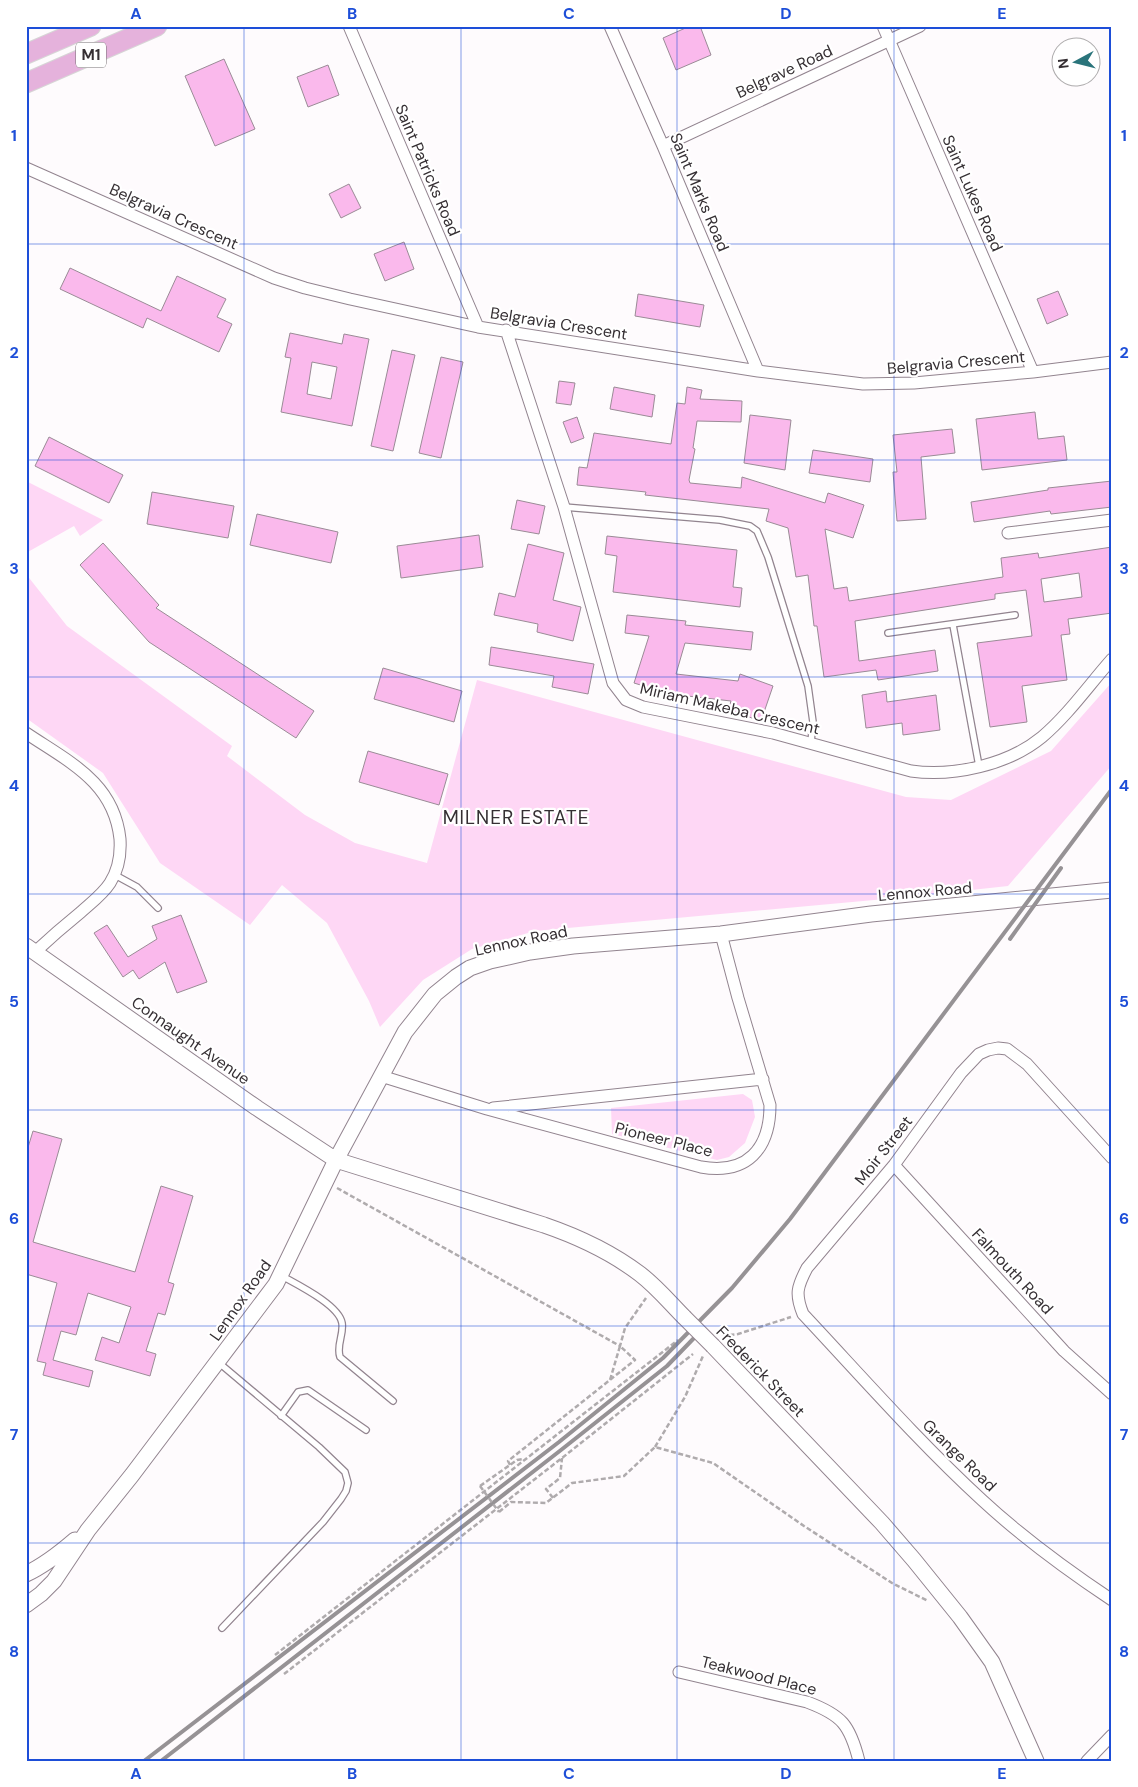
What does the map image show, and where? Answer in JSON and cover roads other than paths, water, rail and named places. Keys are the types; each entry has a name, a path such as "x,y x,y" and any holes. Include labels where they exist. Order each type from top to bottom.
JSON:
{"main road":[{"name":"M1","path":"26,54 92,26"},
{"name":"M1","path":"26,83 157,26"}],"street":[{"name":"Saint Patricks Road","path":"349,26 478,327"},
{"name":"Saint Marks Road","path":"610,26 758,371"},
{"name":"Saint Lukes Road","path":"883,26 1034,372"},
{"name":"Belgrave Road","path":"663,146 920,26"},
{"name":"Belgravia Crescent","path":"26,168 274,278 350,299 478,327 758,371 853,383 914,383 1034,372 1112,362"},
{"name":"Miriam Makeba Crescent","path":"506,330 564,507 613,682 626,700 643,707 811,742 911,771 944,773 979,766 1005,758 1026,748 1042,736 1065,713 1112,659"},
{"path":"1008,532 1112,520"},
{"path":"26,733 75,765 97,784 109,802 118,822 121,851 118,870 97,898 30,949"},
{"name":"Lennox Road","path":"26,1605 42,1594 54,1581 88,1530 132,1475 265,1298 280,1275 336,1160 405,1032 434,994 456,977 470,968 509,957 572,946 721,934 871,914 1112,890"},
{"name":"Pioneer Place","path":"380,1076 486,1109 701,1167 713,1169 726,1168 739,1164 751,1157 762,1146 768,1133 770,1104 721,934"},
{"name":"Connaught Avenue","path":"30,949 249,1102 336,1160"},
{"name":"Moir Street","path":"803,1314 798,1301 797,1291 807,1268 894,1166 961,1073 979,1054 998,1048 1007,1050 1027,1064 1112,1158"},
{"name":"Pioneer Place","path":"486,1109 762,1079"},
{"name":"Frederick Street","path":"336,1160 577,1237 603,1250 640,1274 684,1317 718,1341 914,1560 960,1617 992,1662 1036,1761"},
{"name":"Falmouth Road","path":"894,1166 1064,1351 1112,1394"},
{"name":"Grange Road","path":"803,1314 922,1441 983,1501 1040,1549 1112,1600"},
{"name":"Lennox Road","path":"26,1574 38,1569 88,1530"},
{"name":"Teakwood Place","path":"680,1672 807,1702 826,1709 838,1717 846,1726 852,1736 859,1761"},
{"path":"1087,1761 1112,1735"}],"lane":[{"path":"564,507 720,520 750,526 757,531 768,557 808,686 813,714 811,742"},
{"path":"888,632 953,625 1015,615"},
{"path":"953,625 979,766"},
{"path":"115,875 137,888 158,908"},
{"path":"280,1275 339,1313 342,1322 338,1350 340,1357 393,1401"},
{"path":"218,1361 280,1416 319,1447 345,1472 348,1483 346,1491 323,1522 222,1628"},
{"path":"280,1416 298,1392 308,1390 366,1430"}],"railway":[{"path":"144,1761 559,1442 663,1358 732,1288 790,1219 1112,789"},
{"path":"1010,939 1061,868"},
{"path":"161,1761 667,1366 695,1337"}],"district":[{"name":"MILNER ESTATE","path":"516,817"}]}
